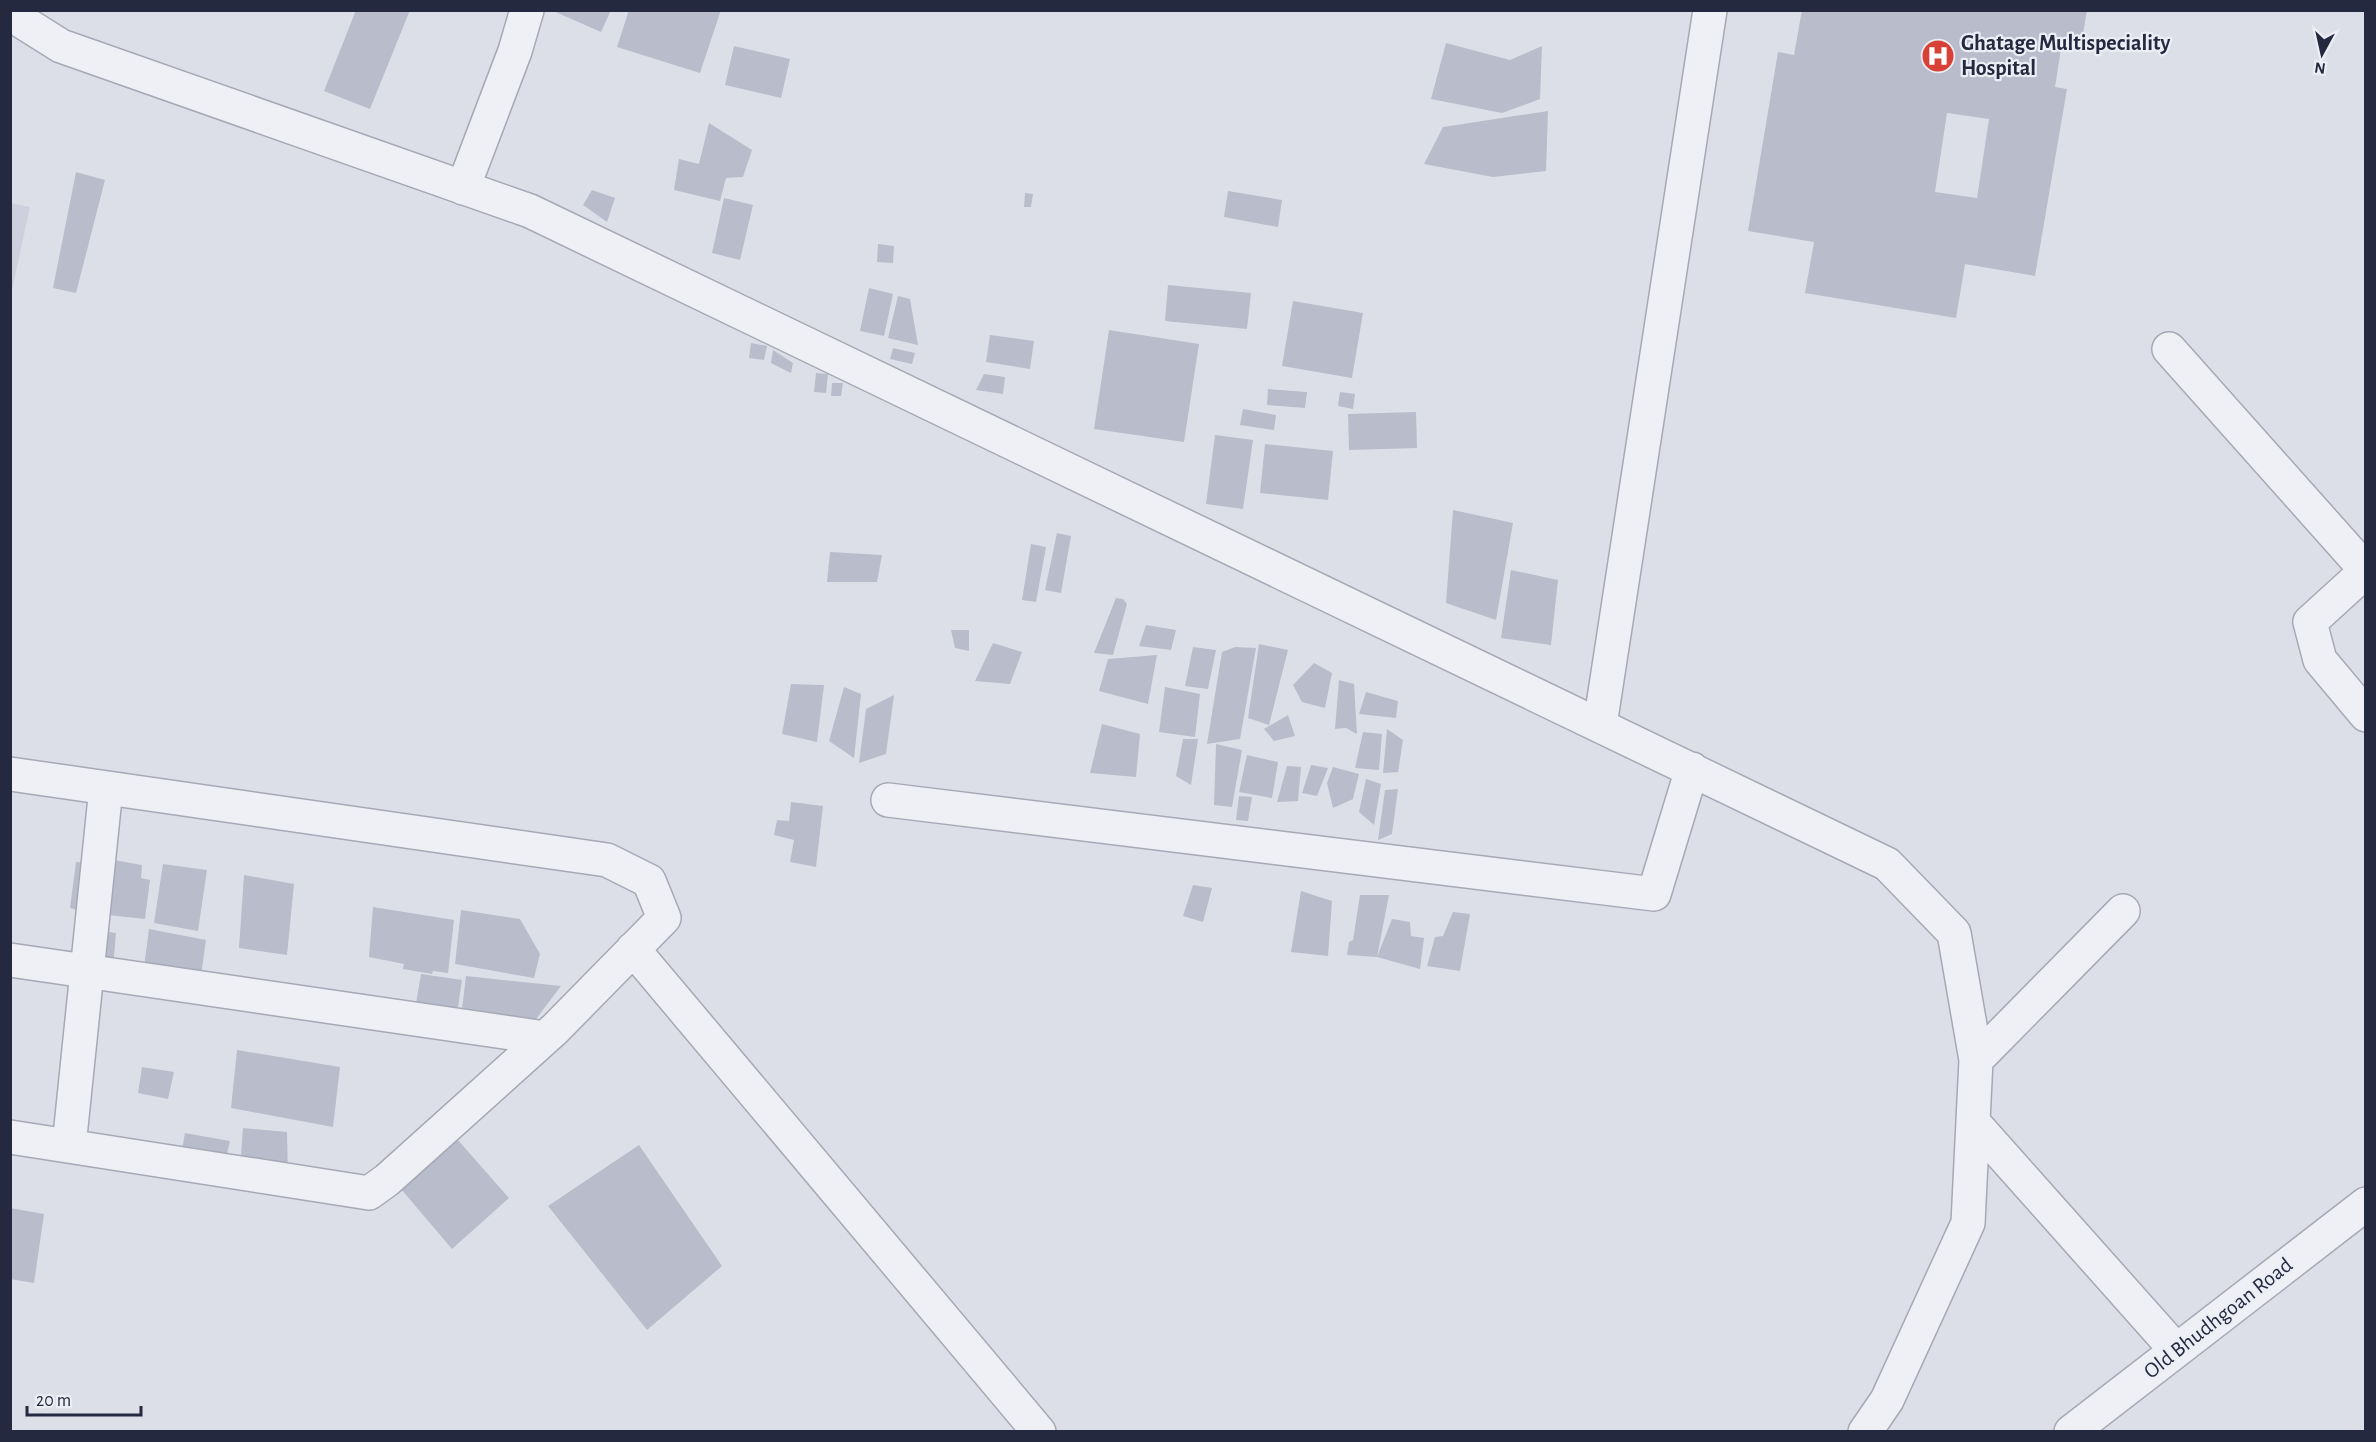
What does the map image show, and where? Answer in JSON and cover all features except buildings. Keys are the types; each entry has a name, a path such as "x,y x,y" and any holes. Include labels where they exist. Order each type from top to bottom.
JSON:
{"street":[{"path":"463,188 515,51 527,10"},
{"path":"1600,724 1710,10"},
{"path":"10,14 61,46 530,211 1887,864 1954,933 1976,1060 1968,1223 1887,1400 1865,1431"},
{"path":"2169,350 2366,570 2310,622 2320,660 2366,716"},
{"path":"888,800 1654,894 1692,769"},
{"path":"10,774 607,860 649,881 663,918 545,1038 387,1180 369,1192 10,1137"},
{"path":"69,1146 106,788"},
{"path":"1976,1060 2123,911"},
{"path":"633,949 1039,1431"},
{"path":"10,960 545,1038"},
{"path":"1973,1122 2176,1350"},
{"name":"Old Bhudhgoan Road","path":"2071,1431 2366,1204"}],"shaded area":[{"path":"10,203 30,207 11,295"}],"place":[{"name":"Ghatage Multispeciality Hospital","path":"1938,56"}]}
